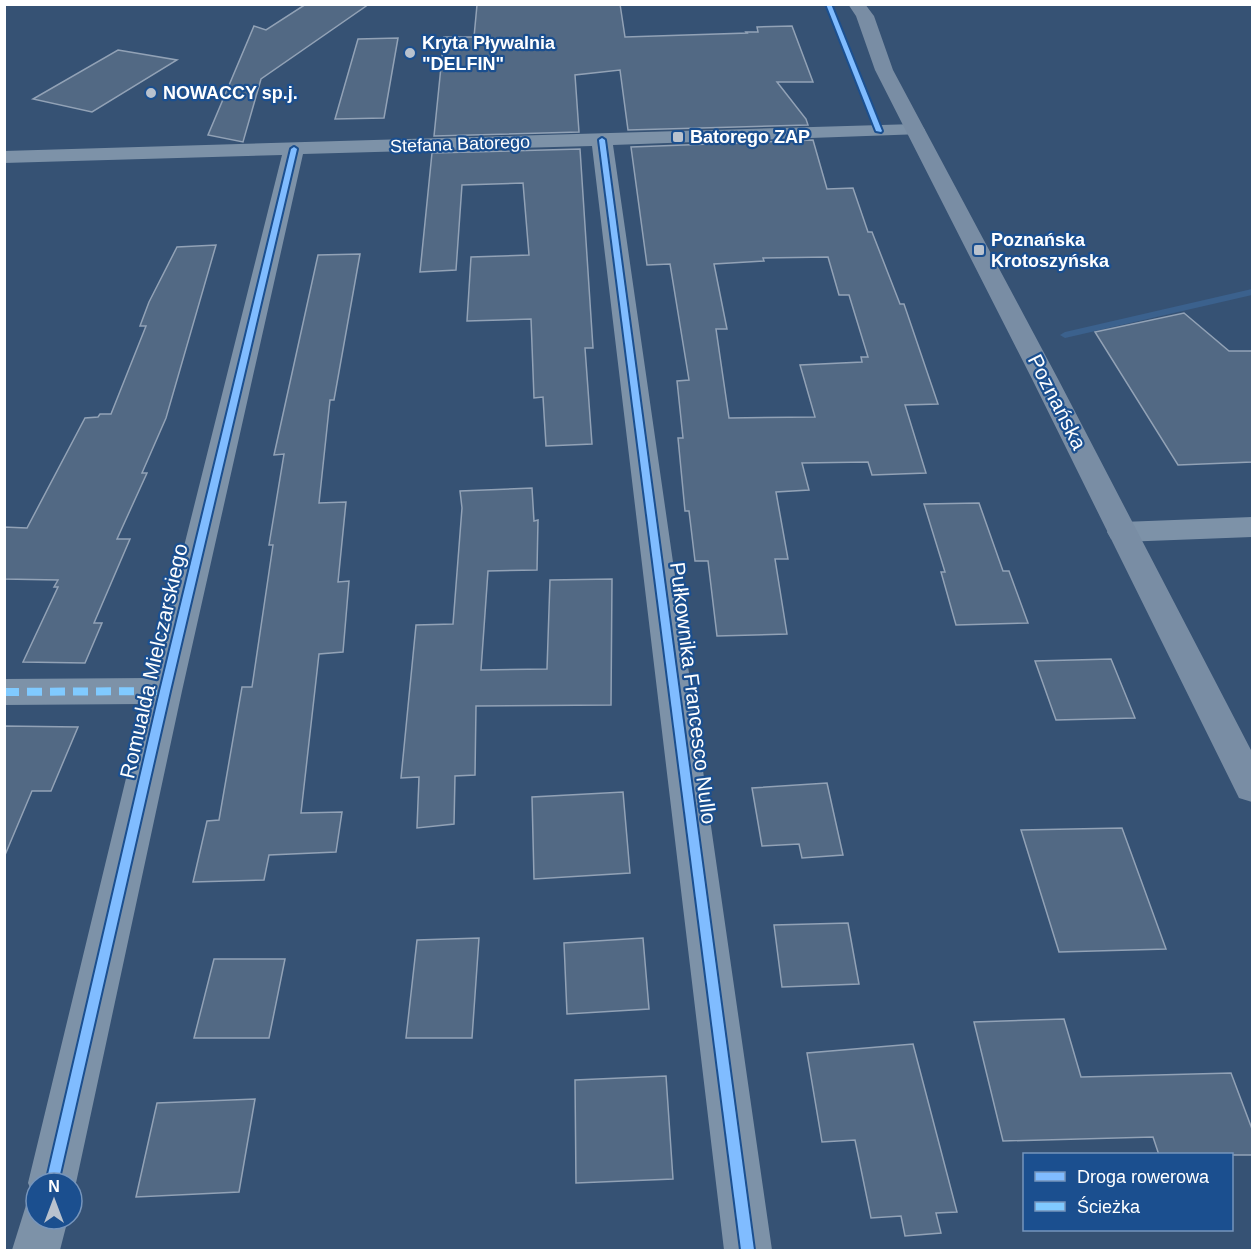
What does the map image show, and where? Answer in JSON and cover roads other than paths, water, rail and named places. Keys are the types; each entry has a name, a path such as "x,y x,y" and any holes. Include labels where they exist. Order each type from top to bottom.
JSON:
{"main road":[{"name":"Poznańska","path":"863,8 884,70 1252,787"}],"street":[{"name":"Stefana Batorego","path":"4,157 915,130"},
{"name":"Pułkownika Francesco Nullo","path":"602,140 748,1251"},
{"name":"Romualda Mielczarskiego","path":"55,1171 165,691 294,149"},
{"path":"1122,532 1252,527"},
{"path":"4,692 165,691"},
{"path":"36,1251 41,1231"}],"waterway":[{"path":"1065,335 1252,292"}],"place":[{"name":"Kryta Pływalnia \"DELFIN\"","path":"410,53"},
{"name":"NOWACCY sp.j.","path":"151,93"},
{"name":"Batorego ZAP","path":"678,137"},
{"name":"Poznańska Krotoszyńska","path":"979,250"}]}
